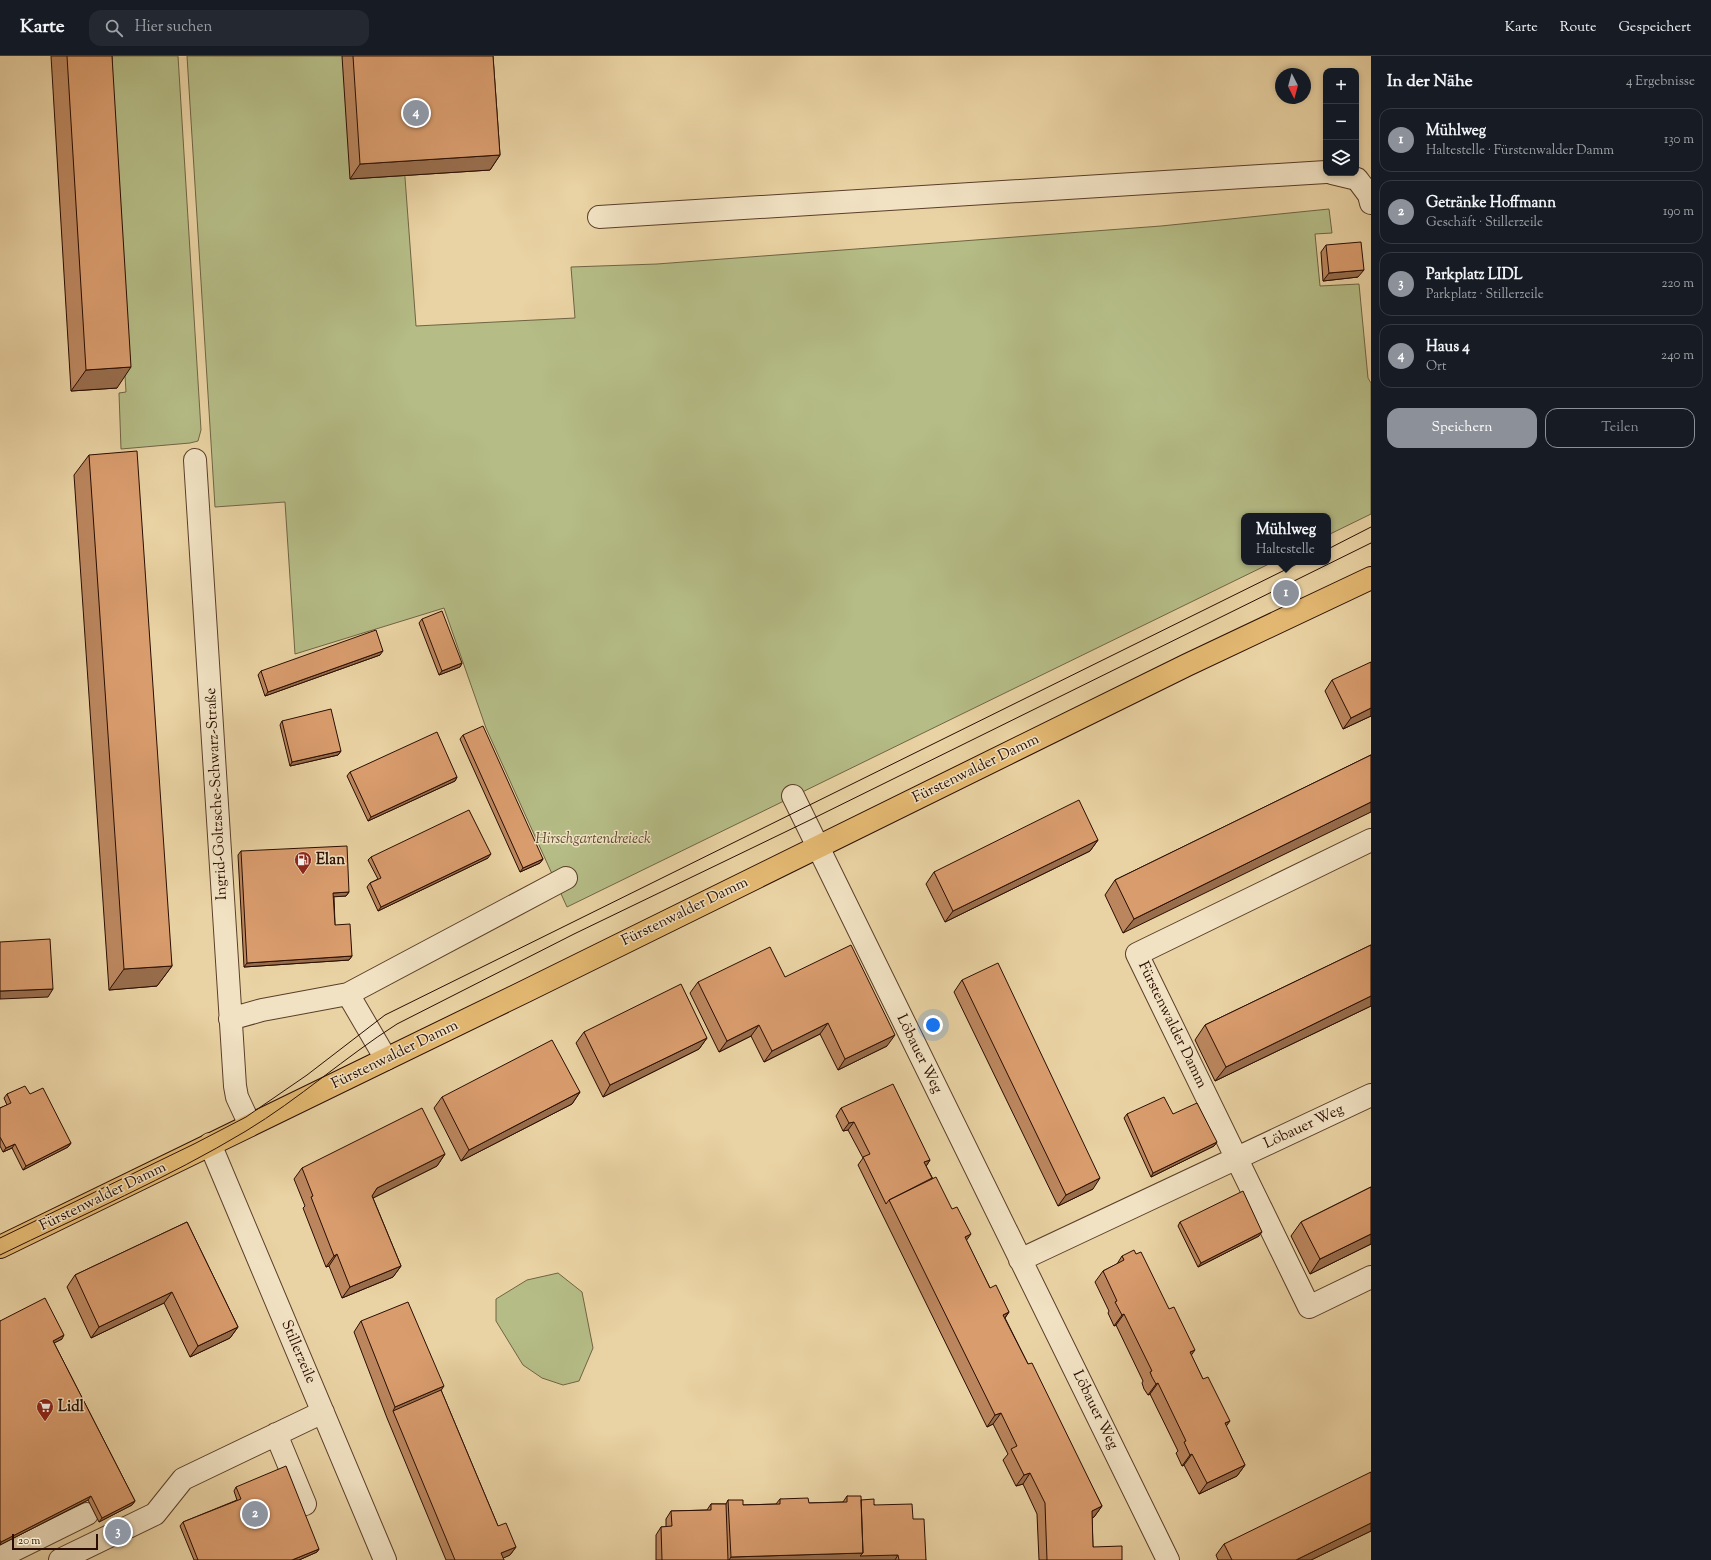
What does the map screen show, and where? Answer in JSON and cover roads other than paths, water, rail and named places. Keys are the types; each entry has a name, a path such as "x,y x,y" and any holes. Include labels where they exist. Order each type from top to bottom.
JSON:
{"main road":[{"name":"Fürstenwalder Damm","path":"0,1248 1187,665 1282,622 1371,578"}],"street":[{"path":"599,217 1323,172"},
{"path":"1344,176 1357,179 1369,195 1371,203"},
{"name":"Ingrid-Goltzsche-Schwarz-Straße","path":"195,460 230,1019 237,1097 250,1125"},
{"name":"Löbauer Weg","path":"794,796 1168,1560"},
{"name":"Fürstenwalder Damm","path":"1236,1158 1137,954 1371,840"},
{"path":"230,1019 262,1010 348,994 566,878"},
{"path":"348,994 386,1059"},
{"name":"Löbauer Weg","path":"1020,1260 1371,1095"},
{"name":"Stillerzeile","path":"210,1144 385,1560"},
{"path":"1236,1158 1309,1307 1371,1277"},
{"path":"60,1560 155,1514 183,1479 323,1412"},
{"path":"276,1434 305,1504"},
{"path":"0,1557 87,1514"}],"tram line":[{"path":"1331,547 1371,527"},
{"path":"1331,563 1371,543"},
{"path":"0,1238 194,1144 246,1117 307,1075 385,1015 1295,565"},
{"path":"0,1255 186,1165 246,1131 266,1119 359,1050 397,1024 574,934 810,820 1326,565"}],"place":[{"name":"Haus 4","path":"416,113"},
{"name":"Mühlweg","path":"1286,593"},
{"name":"Elan","path":"303,875"},
{"name":"Lidl","path":"45,1422"},
{"name":"Getränke Hoffmann","path":"255,1514"},
{"name":"Parkplatz LIDL","path":"118,1532"}],"park label":[{"name":"Hirschgartendreieck","path":"593,839"}]}
